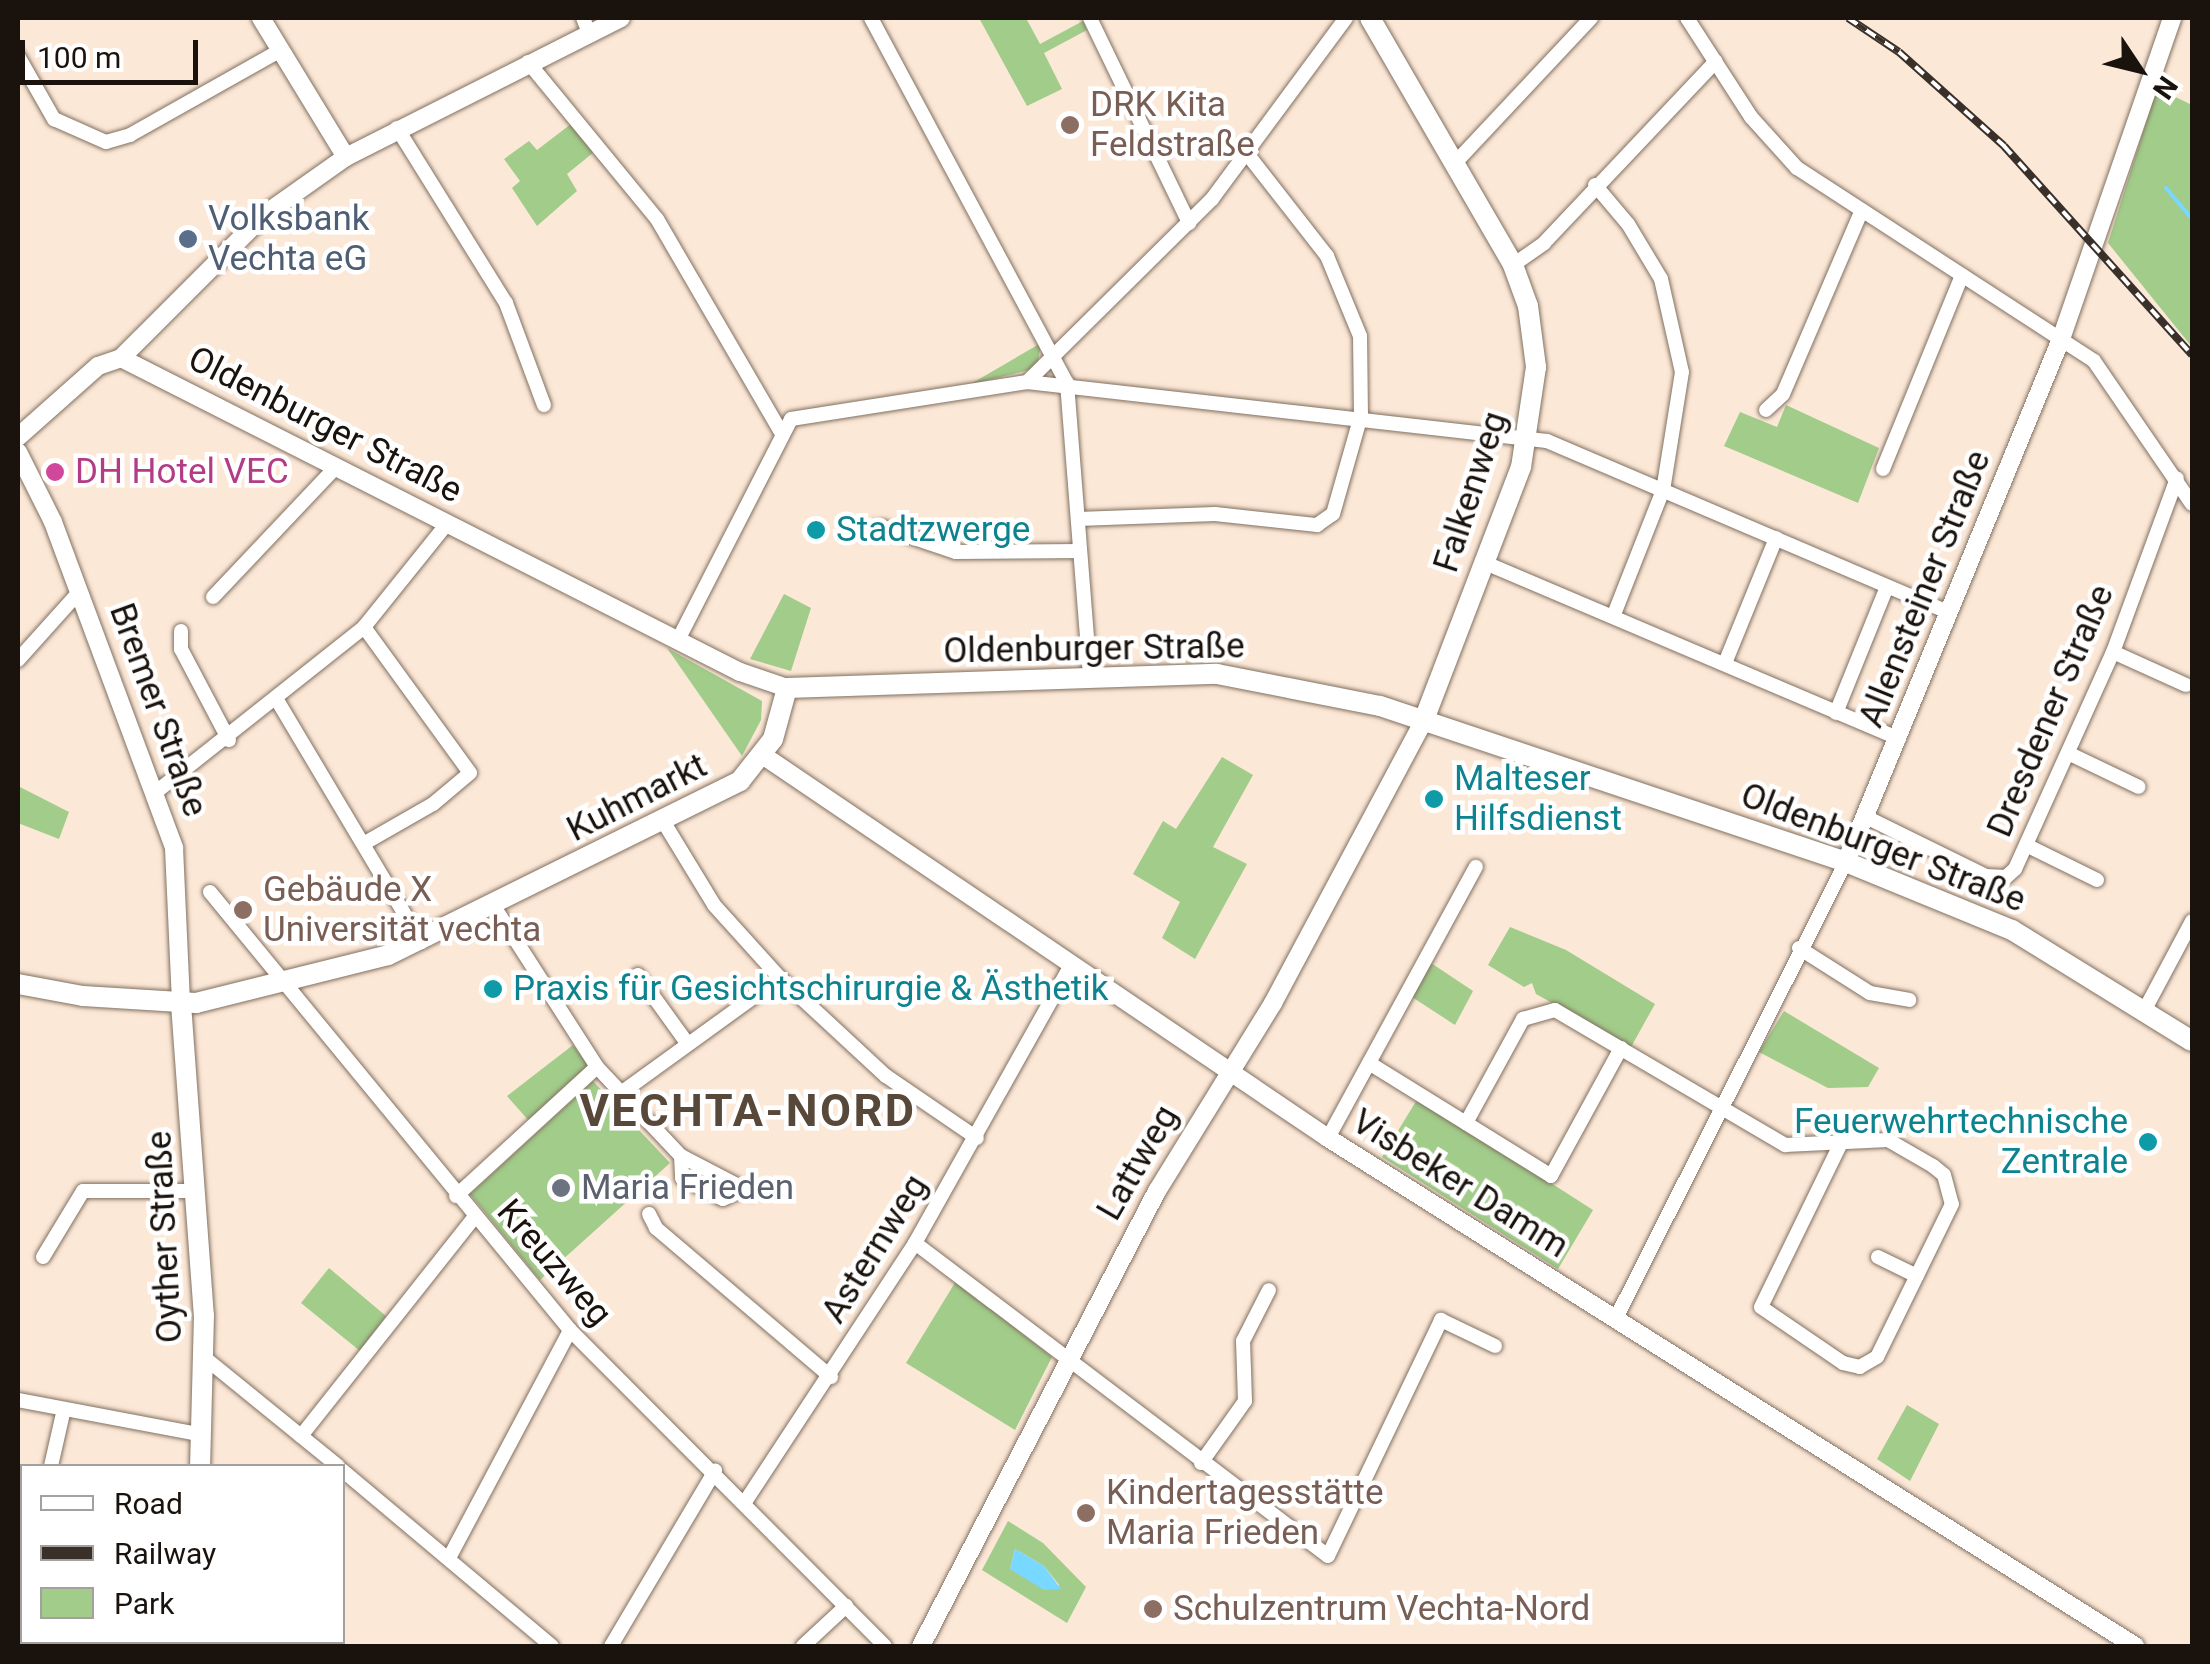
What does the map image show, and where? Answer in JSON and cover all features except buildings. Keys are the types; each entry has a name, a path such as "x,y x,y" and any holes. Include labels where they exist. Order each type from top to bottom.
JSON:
{"main road":[{"name":"Falkenweg","path":"1370,18 1513,266 1533,333 1530,437 1424,720"},
{"name":"Oldenburger Straße","path":"787,688 1090,677 1250,678 1334,692 1846,862 1996,922 2192,1041"},
{"name":"Kuhmarkt","path":"182,1004 421,942 726,790 764,756 787,688"},
{"path":"18,984 182,1004"},
{"name":"Oyther Straße","path":"182,1004 205,1358 200,1464"}],"street":[{"path":"261,18 346,157"},
{"path":"18,436 98,366 121,358 264,216 346,157 528,62 586,25 621,18"},
{"path":"870,18 1067,383 1090,677"},
{"path":"1090,18 1190,224"},
{"path":"1028,382 1190,224 1249,156 1346,18"},
{"path":"1455,162 1591,18"},
{"path":"1687,18 1770,142 1862,210 2060,339 2106,374 2192,504"},
{"name":"Allensteiner Straße","path":"1846,862 1868,818 2060,339 2172,18"},
{"path":"18,56 54,119 106,142 130,135 281,50"},
{"path":"1513,266 1544,243 1716,61"},
{"path":"528,62 657,219 780,432"},
{"path":"397,128 506,303 544,405"},
{"path":"1078,520 1215,514 1327,523 1360,416 1363,358 1354,313 1314,236 1249,156"},
{"path":"1595,185 1640,242 1674,315 1682,372 1663,490 1613,617"},
{"path":"1766,410 1783,394 1862,210"},
{"path":"1883,470 1962,275"},
{"name":"Oldenburger Straße","path":"121,358 678,640 787,688"},
{"path":"678,640 780,432 803,414 1028,382 1067,383 1530,437 1950,614"},
{"name":"Bremer Straße","path":"18,452 79,592 156,792 180,872 182,1004"},
{"path":"212,597 336,468"},
{"name":"Dresdener Straße","path":"1868,818 1998,879 2015,869 2113,652 2176,478"},
{"path":"156,792 229,740 364,628 446,525"},
{"path":"856,530 882,527 956,552 1080,551"},
{"path":"1725,664 1776,538"},
{"path":"1484,562 1898,739"},
{"path":"1836,712 1887,586"},
{"path":"18,660 79,592"},
{"path":"364,628 470,773 433,804 365,842"},
{"path":"181,631 181,648 229,740"},
{"path":"2113,652 2186,685"},
{"path":"277,700 365,842 421,942"},
{"name":"Lattweg","path":"921,1646 1175,1158 1230,1074 1424,720"},
{"path":"2070,754 2139,787"},
{"name":"Visbeker Damm","path":"764,756 1328,1138 2135,1646"},
{"path":"663,821 714,905 780,978 886,1076 977,1138"},
{"path":"2028,846 2097,880"},
{"path":"1614,1320 1799,948 1846,862"},
{"path":"1328,1138 1476,866"},
{"name":"Kreuzweg","path":"210,892 474,1218 570,1330 885,1646"},
{"path":"494,908 597,1067 681,1156 748,1191"},
{"path":"2144,1011 2192,921"},
{"path":"1799,948 1870,992 1909,1000"},
{"name":"Asternweg","path":"745,1502 832,1377 914,1243 977,1138 1070,966"},
{"path":"638,976 687,1043"},
{"path":"622,1094 780,978"},
{"path":"1466,1123 1523,1019 1555,1010 1786,1144 1888,1140 1944,1175 1952,1204 1877,1357 1860,1368 1843,1363 1762,1307 1841,1143"},
{"path":"1369,1063 1551,1176 1621,1048"},
{"path":"456,1196 597,1067"},
{"path":"43,1257 83,1190 134,1196 196,1191"},
{"path":"649,1214 656,1228 832,1377"},
{"path":"301,1436 474,1218"},
{"path":"914,1243 1066,1363 1328,1556 1441,1320 1495,1346"},
{"path":"1878,1257 1917,1276"},
{"path":"1202,1463 1244,1401 1243,1341 1269,1290"},
{"path":"449,1558 570,1330"},
{"path":"205,1358 335,1464"},
{"path":"18,1400 203,1435"},
{"path":"52,1464 64,1409"},
{"path":"345,1472 552,1646"},
{"path":"611,1646 715,1472"},
{"path":"803,1646 846,1606"}],"green space":[{"path":"979,18 1026,18 1040,44 1083,21 1087,30 1044,53 1062,89 1027,106"},
{"path":"2157,88 2192,105 2192,347 2108,243"},
{"path":"571,124 594,152 567,174 577,191 537,226 512,188 520,181 504,159 529,141 537,150"},
{"path":"1041,343 1037,368 969,385"},
{"path":"1786,405 1879,448 1858,503 1724,446 1740,412 1777,427"},
{"path":"784,594 811,608 791,671 750,659"},
{"path":"667,648 762,701 761,720 742,756"},
{"path":"1222,757 1253,775 1213,847 1247,864 1195,959 1162,938 1180,902 1133,874 1163,821 1176,829"},
{"path":"18,786 69,812 59,839 18,823"},
{"path":"1510,927 1566,950 1655,1004 1631,1047 1536,994 1532,983 1524,987 1488,965"},
{"path":"1431,963 1473,991 1455,1025 1412,997"},
{"path":"1784,1011 1879,1068 1868,1087 1828,1088 1759,1052"},
{"path":"573,1045 589,1066 529,1121 507,1096"},
{"path":"593,1081 670,1163 540,1280 470,1194"},
{"path":"1418,1098 1593,1210 1558,1269 1382,1157"},
{"path":"329,1268 386,1316 360,1351 301,1303"},
{"path":"956,1281 1052,1357 1015,1430 906,1363"},
{"path":"1907,1405 1939,1424 1910,1481 1877,1459"},
{"path":"1008,1521 1043,1543 1086,1587 1067,1623 982,1570","holes":["1015,1549 1044,1566 1060,1586 1010,1569"]}],"water":[{"path":"1015,1549 1044,1566 1061,1589 1044,1590 1010,1569"}],"waterway":[{"path":"2166,188 2192,219"}],"railway":[{"path":"1848,18 1899,52 2004,146 2192,355"}],"place":[{"name":"DRK Kita Feldstraße","path":"1070,125"},
{"name":"Volksbank Vechta eG","path":"188,239"},
{"name":"DH Hotel VEC","path":"55,472"},
{"name":"Stadtzwerge","path":"816,530"},
{"name":"Malteser Hilfsdienst","path":"1434,799"},
{"name":"Gebäude X Universität vechta","path":"243,910"},
{"name":"Praxis für Gesichtschirurgie & Ästhetik","path":"493,989"},
{"name":"Feuerwehrtechnische Zentrale","path":"2148,1142"},
{"name":"Maria Frieden","path":"561,1188"},
{"name":"Kindertagesstätte Maria Frieden","path":"1086,1513"},
{"name":"Schulzentrum Vechta-Nord","path":"1153,1609"}],"district":[{"name":"VECHTA-NORD","path":"748,1111"}]}
